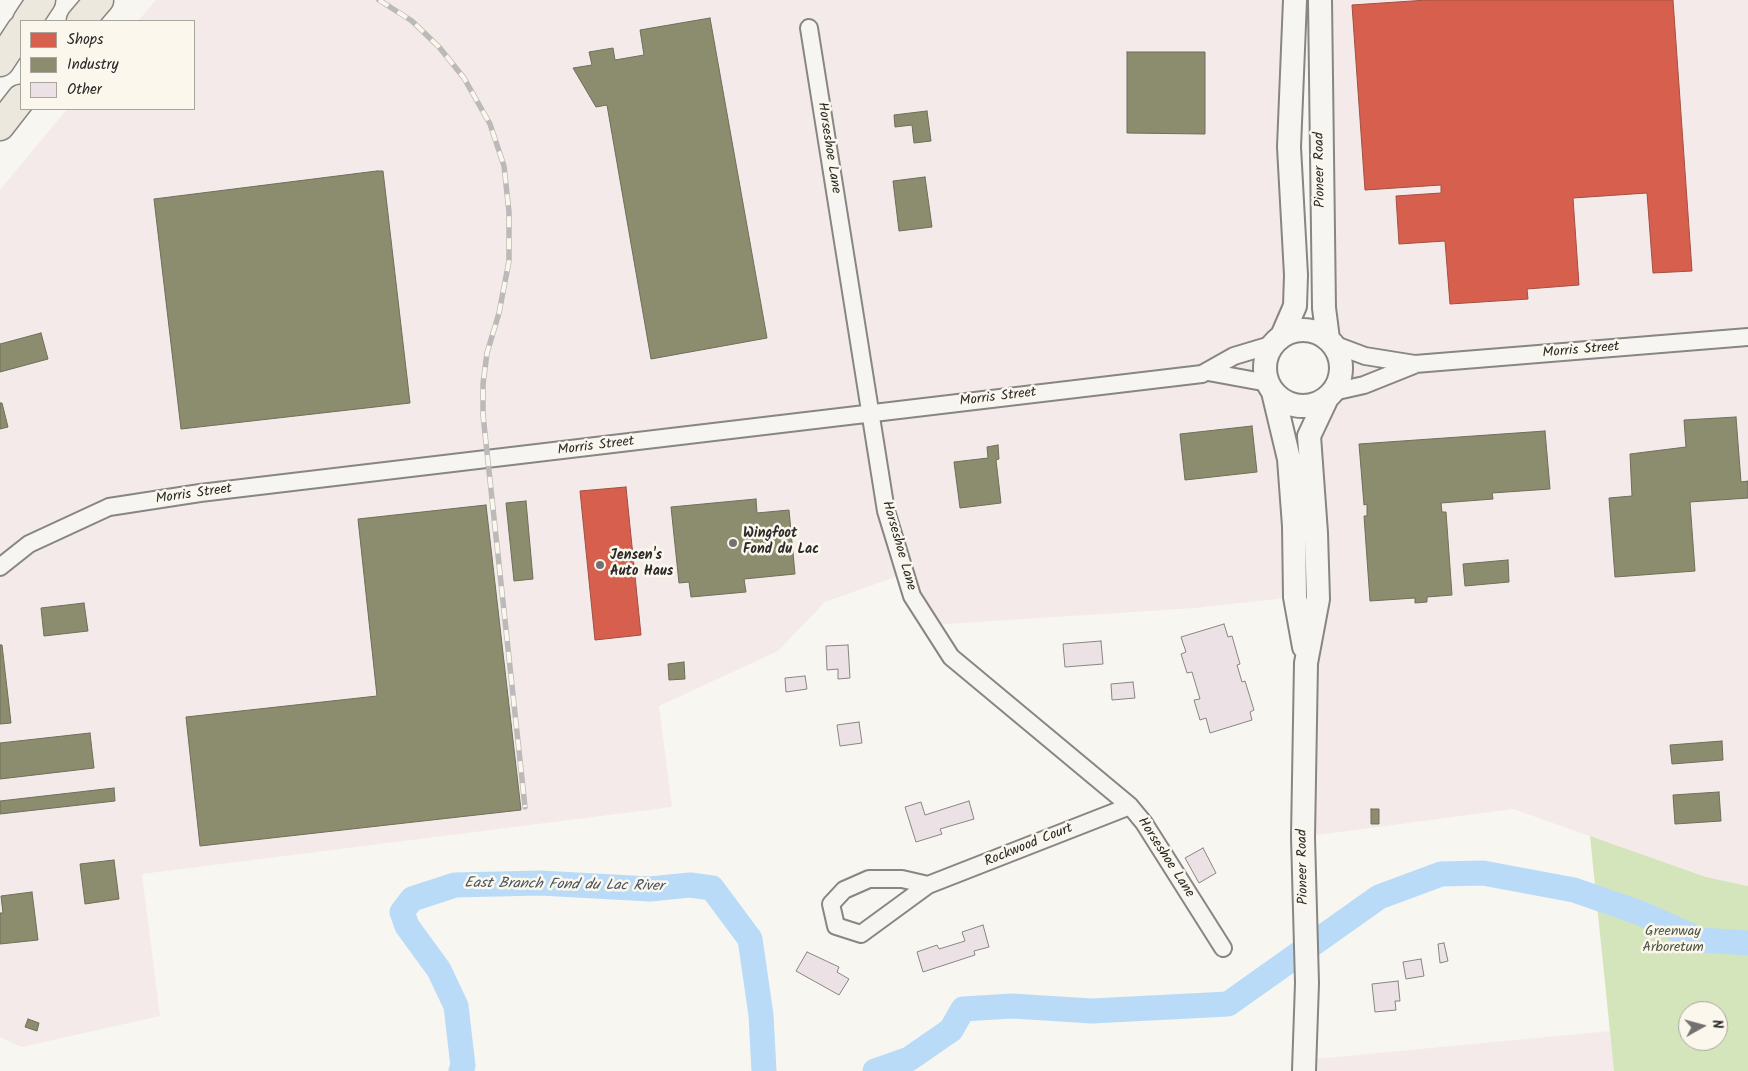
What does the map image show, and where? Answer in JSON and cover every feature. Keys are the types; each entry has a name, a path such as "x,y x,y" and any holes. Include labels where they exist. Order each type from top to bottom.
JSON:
{"highway":[{"path":"28,20 40,0"},
{"path":"82,20 99,0"},
{"path":"0,62 20,32"},
{"path":"0,126 20,100"}],"main road":[{"path":"1278,340 1294,331 1306,330 1318,333 1330,341 1341,363 1341,376 1330,396 1315,405 1298,406 1281,400 1270,387 1265,365 1295,306 1296,276 1288,147 1296,0"},
{"name":"Pioneer Road","path":"1320,0 1324,308 1330,341"},
{"name":"Pioneer Road","path":"1270,387 1289,459 1294,526 1295,597 1306,663"},
{"name":"Pioneer Road","path":"1304,1071 1306,918 1303,837 1306,663 1318,598 1316,533 1309,436 1330,396"}],"street":[{"name":"Horseshoe Lane","path":"809,28 886,511 912,596 952,657 1130,806 1144,823 1223,948"},
{"name":"Morris Street","path":"1330,341 1365,356 1415,364 1748,337"},
{"name":"Morris Street","path":"1208,372 1234,356 1278,340"},
{"name":"Morris Street","path":"1330,396 1364,385 1415,364"},
{"name":"Morris Street","path":"0,567 29,544 109,507 200,493 1208,372 1270,387"},
{"name":"Rockwood Court","path":"928,886 902,879 869,879 844,890 831,904 836,926 861,934 928,886 1130,806"}],"shaded area":[{"path":"156,0 1295,0 1296,275 1267,358 1265,372 1295,597 1195,608 931,625 905,574 895,577 825,602 778,651 659,706 672,807 142,874 160,1016 22,1047 0,1037 0,190 66,110 195,110 195,20 139,20"},
{"path":"1320,0 1748,0 1748,886 1706,877 1513,809 1303,837 1309,436 1338,385 1341,363 1334,345"},
{"path":"1610,1031 1614,1071 1304,1071 1305,1060"}],"green space":[{"name":"Greenway Arboretum","path":"1590,836 1706,877 1748,886 1748,1071 1614,1071"}],"building: Shops":[{"path":"1427,0 1673,0 1692,271 1653,273 1647,193 1573,198 1579,285 1527,289 1528,299 1450,304 1445,241 1399,244 1396,196 1441,193 1441,185 1365,190 1352,5"},
{"path":"626,487 641,635 595,640 580,491"}],"building: Industry":[{"path":"710,18 767,338 651,359 607,105 596,107 573,68 592,65 589,52 613,48 615,60 644,55 640,30"},
{"path":"1127,52 1205,52 1205,134 1127,133"},
{"path":"927,111 931,141 914,143 912,125 895,127 894,115"},
{"path":"383,171 410,403 181,429 154,199"},
{"path":"925,177 932,227 899,231 893,181"},
{"path":"41,333 48,359 0,372 0,344"},
{"path":"0,403 2,403 8,427 0,429"},
{"path":"1736,417 1741,482 1748,481 1748,498 1690,502 1695,571 1615,577 1609,498 1632,496 1630,454 1686,447 1684,420"},
{"path":"1252,426 1257,472 1185,480 1180,434"},
{"path":"1545,431 1550,489 1492,493 1493,499 1441,503 1442,512 1446,512 1452,595 1427,597 1427,602 1415,603 1415,598 1370,601 1364,516 1367,516 1367,504 1364,505 1359,444"},
{"path":"998,445 999,459 996,460 1001,503 960,508 954,462 988,458 987,447"},
{"name":"Wingfoot Fond du Lac","path":"756,499 757,513 789,510 795,574 744,579 746,592 691,597 689,582 679,583 671,507"},
{"path":"526,501 533,579 514,581 506,503"},
{"path":"486,505 521,810 200,846 186,717 377,696 358,519"},
{"path":"1508,560 1509,582 1465,586 1463,564"},
{"path":"84,603 88,631 44,636 41,608"},
{"path":"0,645 2,645 11,723 0,724"},
{"path":"684,662 685,679 669,680 668,664"},
{"path":"90,733 94,768 0,779 0,743"},
{"path":"1722,741 1723,760 1672,764 1670,745"},
{"path":"114,788 115,801 0,814 0,801"},
{"path":"1719,792 1721,821 1675,824 1673,795"},
{"path":"1371,809 1379,809 1379,824 1371,824"},
{"path":"114,860 119,899 85,904 80,864"},
{"path":"32,892 38,940 0,944 0,913 3,913 1,896"},
{"path":"28,1019 39,1023 37,1031 25,1027"}],"building: Other":[{"path":"1224,624 1228,637 1232,636 1240,664 1237,665 1242,682 1245,681 1254,710 1250,712 1252,720 1210,733 1206,718 1200,720 1194,700 1200,699 1192,672 1187,673 1181,654 1186,652 1181,637"},
{"path":"1101,641 1103,664 1065,667 1063,644"},
{"path":"848,645 850,678 838,679 838,669 827,670 826,646"},
{"path":"805,676 807,689 786,692 785,678"},
{"path":"1133,682 1135,698 1112,700 1111,684"},
{"path":"859,722 862,743 840,746 837,725"},
{"path":"969,801 974,819 940,829 942,834 916,842 905,807 921,802 925,815"},
{"path":"1203,848 1216,873 1199,883 1185,858"},
{"path":"983,925 989,947 974,951 975,955 923,972 917,952 937,945 939,949 965,941 962,932"},
{"path":"1444,943 1448,961 1440,963 1438,944"},
{"path":"807,952 839,967 837,972 849,979 839,995 796,971"},
{"path":"1421,959 1424,976 1406,979 1403,962"},
{"path":"1398,981 1400,1001 1395,1001 1396,1010 1375,1012 1372,984"}],"waterway":[{"name":"East Branch Fond du Lac River","path":"875,1071 909,1059 951,1030 963,1009 1012,1006 1092,1011 1228,1004 1379,897 1441,874 1483,873 1574,890 1640,913 1701,940 1748,943"},
{"name":"East Branch Fond du Lac River","path":"461,1071 463,1066 456,1006 439,970 407,926 402,912 412,899 455,885 540,883 650,889 690,885 712,888 750,939 761,1015 764,1071"}],"railway":[{"path":"379,0 412,21 439,47 464,78 490,124 504,166 509,212 509,261 499,313 487,353 483,384 483,415 525,807"}],"place":[{"name":"Wingfoot Fond du Lac","path":"733,543"},
{"name":"Jensen's Auto Haus","path":"600,565"}]}
